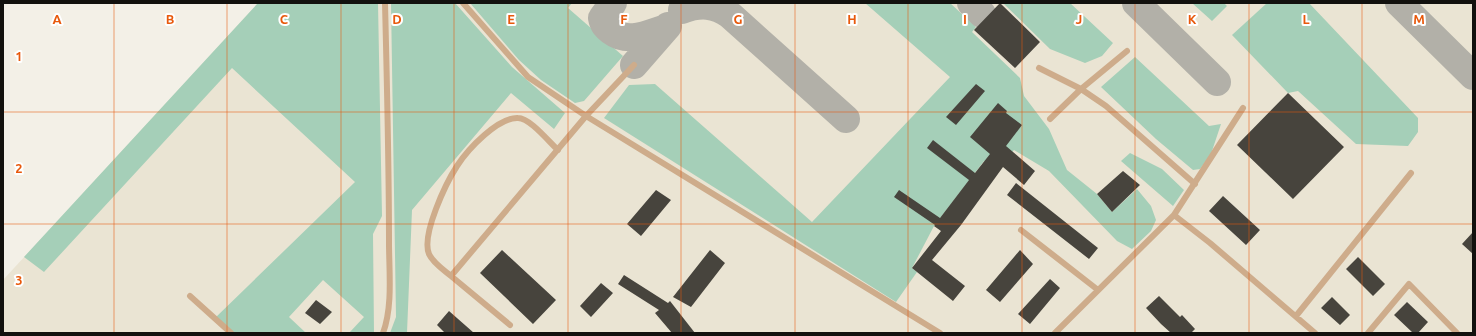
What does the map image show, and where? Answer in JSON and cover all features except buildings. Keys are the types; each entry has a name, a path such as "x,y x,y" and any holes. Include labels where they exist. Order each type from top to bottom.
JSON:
{"lane":[{"path":"383,333 387,324 388,303 389,186 385,3"},
{"path":"463,3 528,77 586,116 940,333"},
{"path":"1050,119 1081,89 1127,50"},
{"path":"451,276 586,116 634,65"},
{"path":"1039,68 1081,89 1106,106 1195,184"},
{"path":"1055,333 1174,215 1244,108"},
{"path":"510,325 436,264 429,254 428,243 430,228 439,202 457,166 474,145 498,124 518,118 526,120 558,150"},
{"path":"1296,316 1411,173"},
{"path":"1174,215 1210,243 1315,333"},
{"path":"1021,230 1098,290"},
{"path":"1368,333 1409,284 1456,333"},
{"path":"190,296 231,333"}],"shaded area":[{"path":"258,3 1473,3 1473,333 3,333 3,280"}],"green space":[{"path":"258,3 378,3 382,216 373,234 374,333 349,333 364,317 323,280 289,317 306,333 232,333 215,318 355,182 232,68 44,272 24,257"},
{"path":"391,3 455,3 512,67 565,113 554,129 511,93 412,210 407,333 390,333 396,317"},
{"path":"470,3 572,3 568,8 623,56 584,101 575,103 541,80 519,60"},
{"path":"865,3 950,3 976,27 972,32 1020,78 1024,96 1049,129 1067,170 1097,194 1112,212 1137,189 1151,206 1156,220 1151,231 1132,249 1117,241 1049,171 1014,150 996,169 984,161 934,226 912,268 917,272 896,302 604,118 629,85 655,84 812,222 950,77"},
{"path":"1003,3 1070,3 1113,43 1102,56 1085,63 1050,49"},
{"path":"1192,3 1224,3 1227,6 1212,21"},
{"path":"1267,3 1309,3 1418,118 1418,132 1408,146 1356,144 1298,91 1288,93 1232,35"},
{"path":"1135,57 1209,126 1221,124 1211,154 1200,169 1193,170 1156,139 1101,87"},
{"path":"1130,153 1162,169 1184,190 1173,206 1121,161"}],"taxiway":[{"path":"613,3 602,18 606,27 617,35 624,37 638,37 666,28"},
{"path":"971,3 982,14"},
{"path":"1136,3 1217,82"},
{"path":"1399,3 1473,76"},
{"path":"682,10 695,6 707,6 724,11 846,119"},
{"path":"634,65 668,26"}]}
